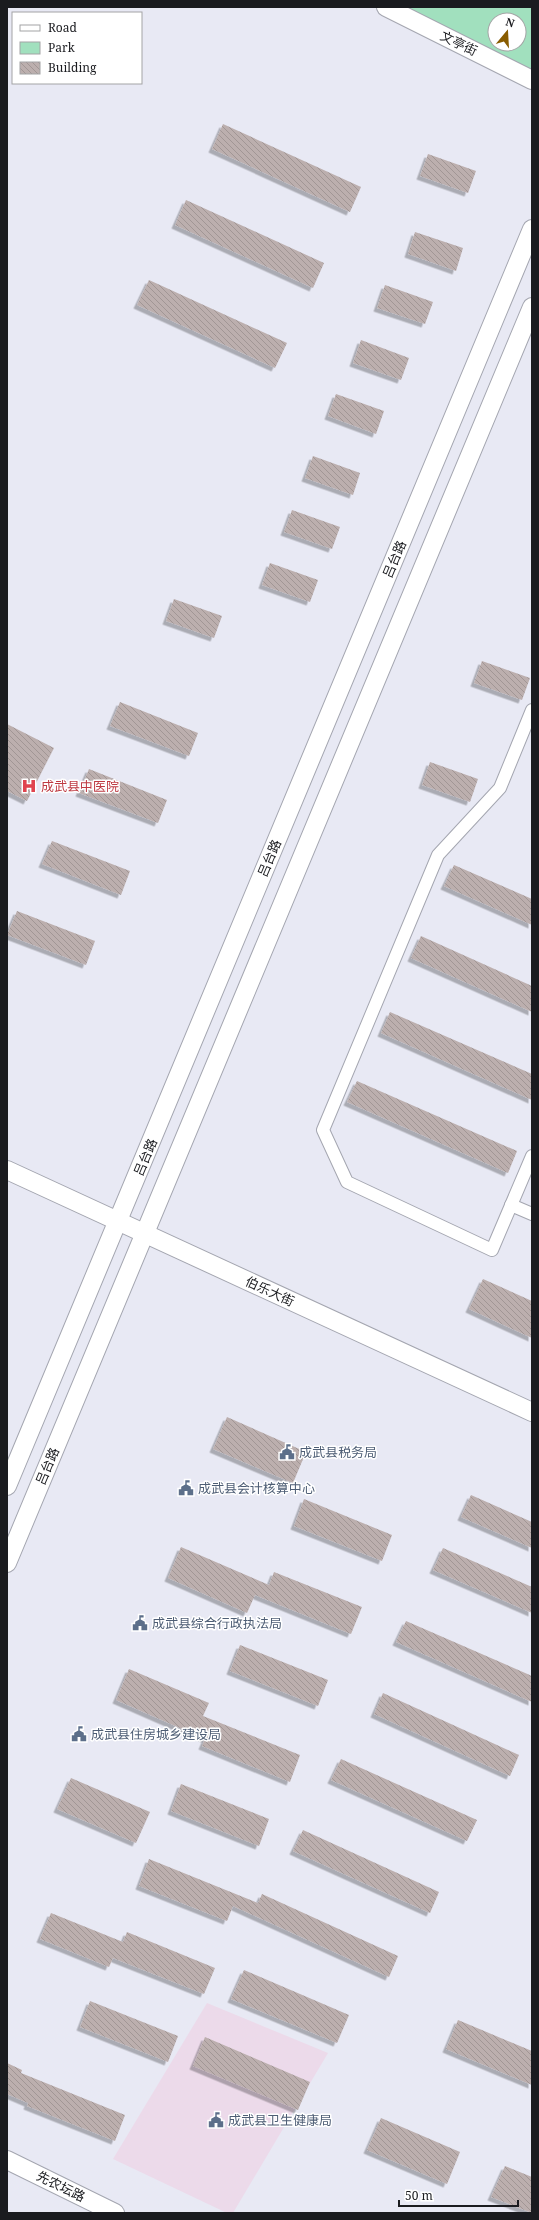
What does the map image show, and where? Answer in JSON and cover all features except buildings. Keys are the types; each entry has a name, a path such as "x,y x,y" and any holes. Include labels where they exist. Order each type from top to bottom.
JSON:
{"main road":[{"name":"文亭街","path":"386,7 532,80"},
{"name":"吕台路","path":"7,1486 532,229"},
{"name":"吕台路","path":"7,1563 532,307"},
{"name":"伯乐大街","path":"7,1170 532,1412"},
{"name":"先农坛路","path":"7,2160 115,2213"}],"street":[{"path":"532,710 500,788 438,855 323,1130 347,1182 492,1250 532,1156"},
{"path":"511,1205 532,1214"}],"shaded area":[{"path":"207,2003 328,2053 233,2213 227,2213 113,2159"}],"green space":[{"path":"386,7 532,7 532,80"}],"place":[{"name":"成武县中医院","path":"29,786"},
{"name":"成武县税务局","path":"287,1452"},
{"name":"成武县会计核算中心","path":"186,1488"},
{"name":"成武县综合行政执法局","path":"140,1623"},
{"name":"成武县住房城乡建设局","path":"79,1734"},
{"name":"成武县卫生健康局","path":"216,2120"}]}
